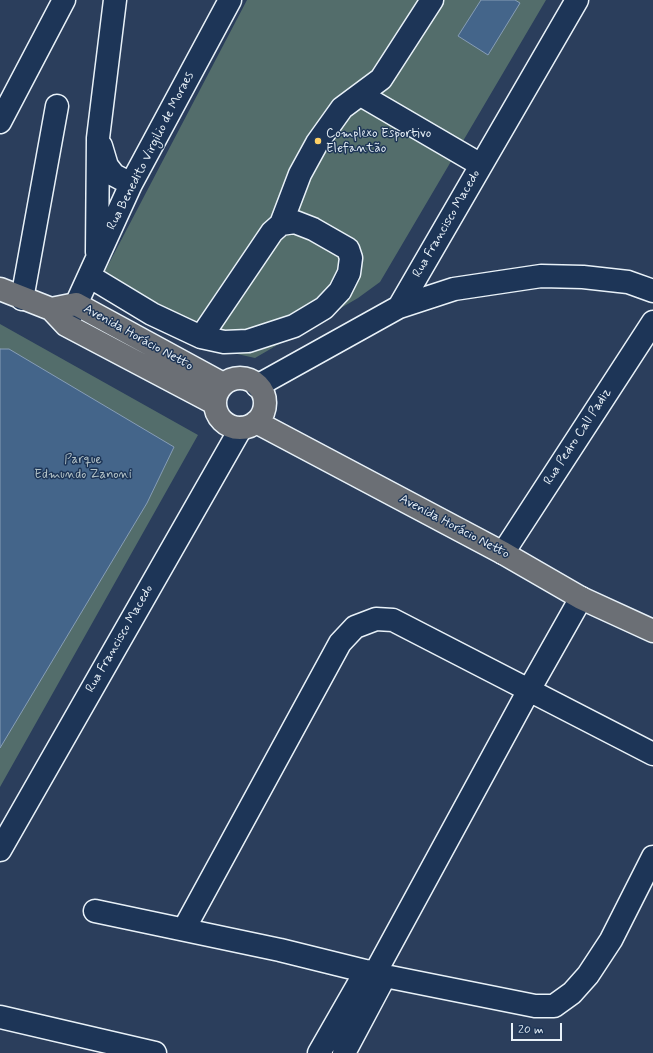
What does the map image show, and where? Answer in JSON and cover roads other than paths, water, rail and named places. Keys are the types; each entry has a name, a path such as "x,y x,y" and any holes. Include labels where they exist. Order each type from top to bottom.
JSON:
{"main road":[{"name":"Avenida Horácio Netto","path":"0,289 22,299 51,309 66,325 214,403"},
{"name":"Avenida Horácio Netto","path":"51,309 76,304 223,384"},
{"path":"241,378 250,380 257,386 265,400 264,408 249,425 226,424 216,411 214,403 223,384 232,379 241,378"},
{"name":"Avenida Horácio Netto","path":"249,425 503,553 581,598 653,632"}],"street":[{"path":"0,122 64,0"},
{"path":"97,256 98,138 115,0"},
{"name":"Rua Benedito Virgilio de Moraes","path":"66,325 131,184 230,0"},
{"path":"201,337 272,232 281,224 300,174 317,143 342,108 381,79 432,0"},
{"name":"Rua Francisco Macedo","path":"399,307 577,0"},
{"path":"361,95 481,165"},
{"path":"22,299 57,106"},
{"path":"98,138 107,166 114,175 131,184"},
{"path":"89,276 152,314 201,337 224,342 248,341 294,326 324,308 340,291 350,273 351,258 348,249 312,229 294,222 281,224"},
{"path":"257,386 399,307 454,288 541,276 583,277 628,282 653,291"},
{"name":"Rua Pedro Call Padiz","path":"503,553 653,322"},
{"name":"Rua Francisco Macedo","path":"0,850 249,425"},
{"path":"319,1053 375,973 529,690 581,598"},
{"path":"184,929 340,643 355,628 376,619 393,620 653,754"},
{"path":"96,911 184,929 375,973 535,1006 554,1006 572,992 588,975 610,940 653,857"},
{"path":"344,1053 375,973"},
{"path":"0,1016 155,1053"}],"water":[{"path":"481,0 515,0 520,3 488,55 458,36"},
{"name":"Parque Edmundo Zanoni","path":"0,349 9,349 174,447 147,503 0,748"}],"place":[{"name":"Complexo Esportivo Elefantão","path":"318,141"}]}
